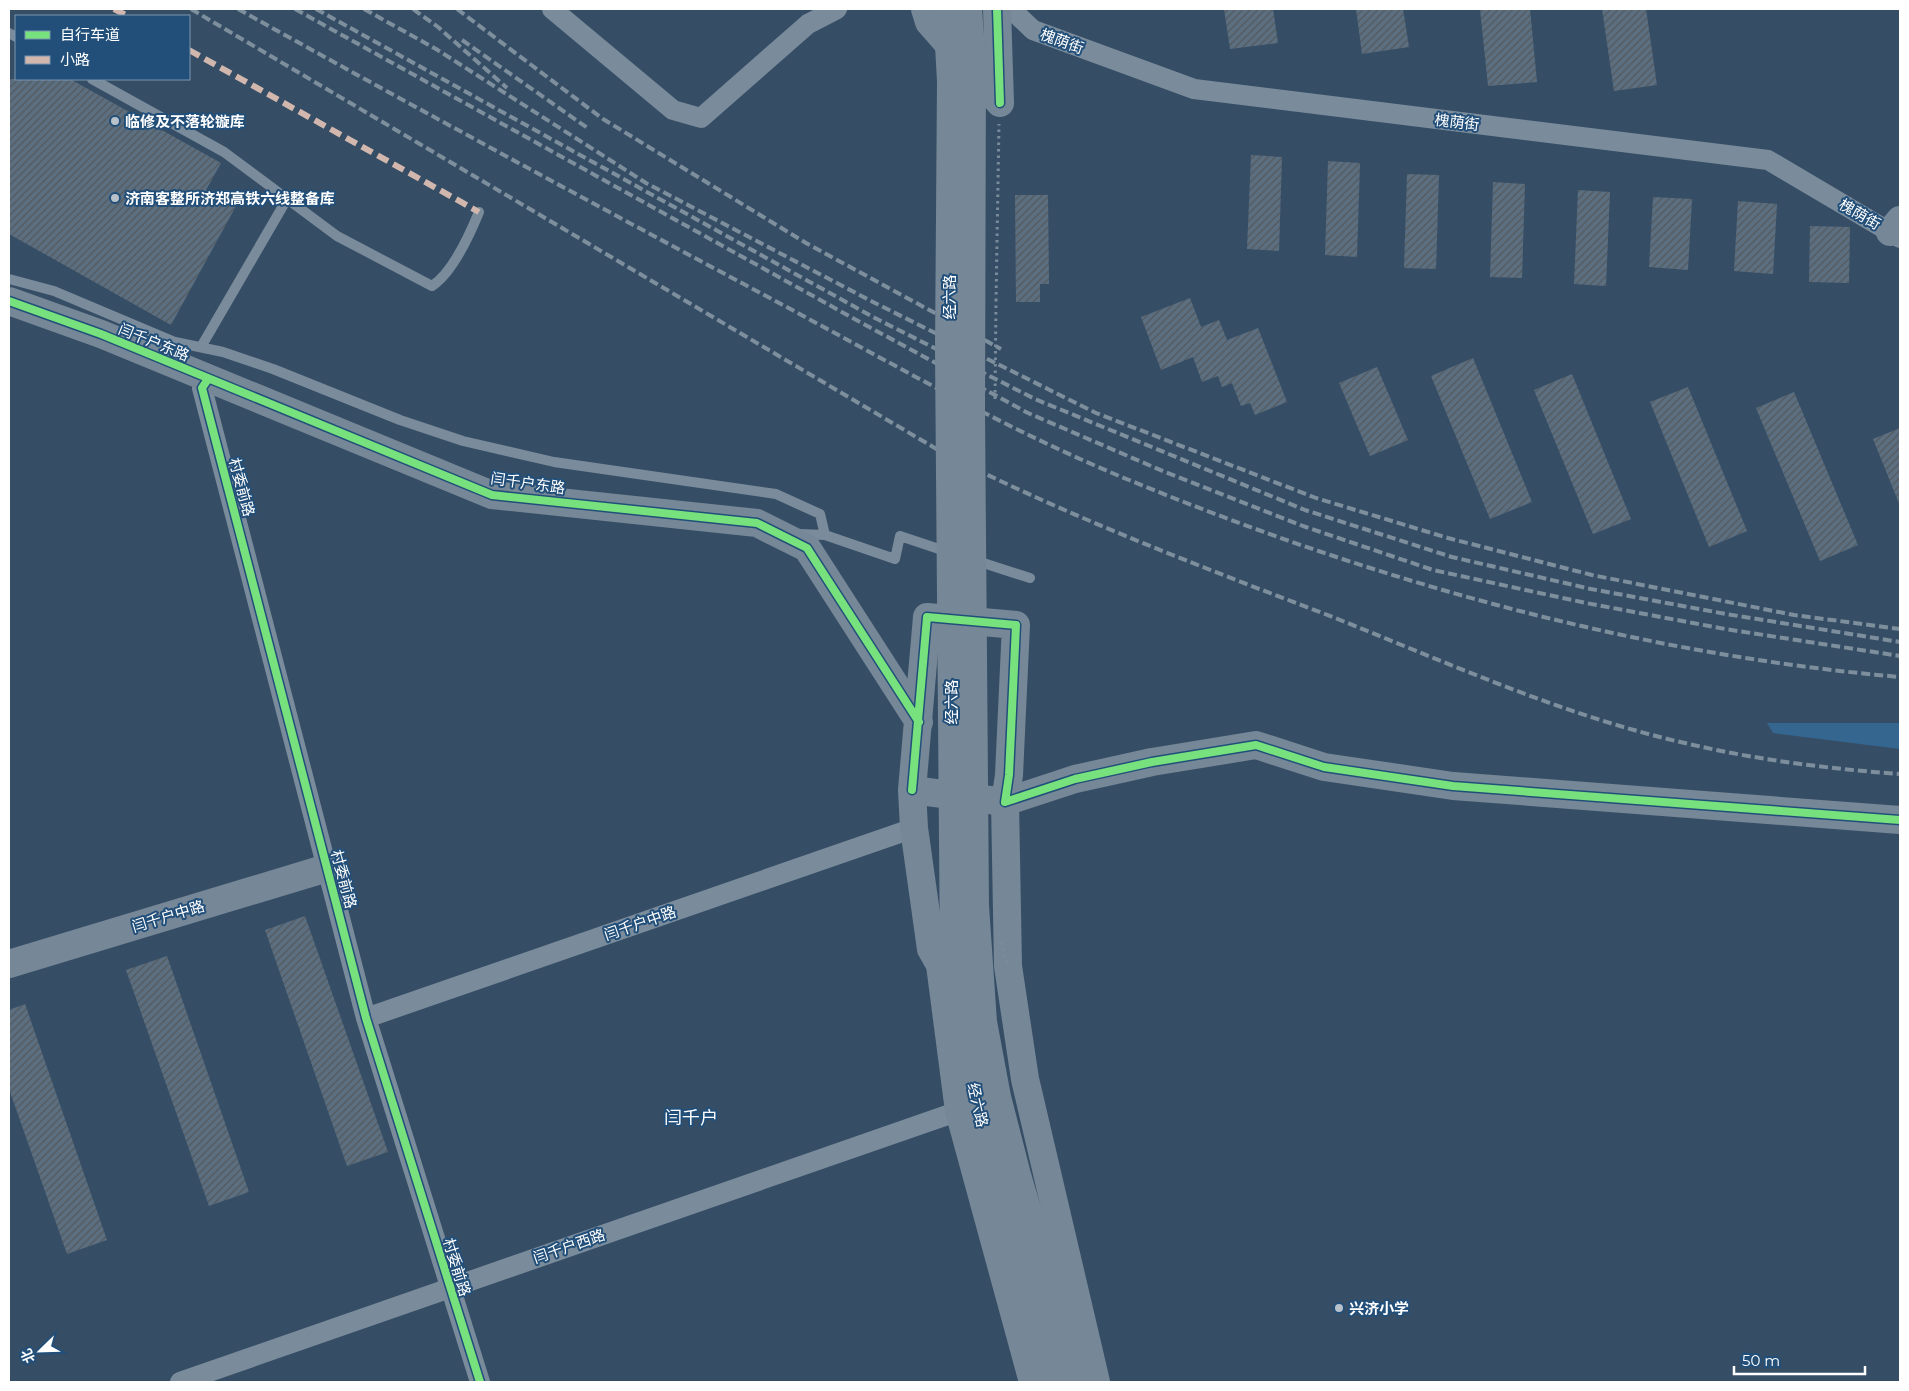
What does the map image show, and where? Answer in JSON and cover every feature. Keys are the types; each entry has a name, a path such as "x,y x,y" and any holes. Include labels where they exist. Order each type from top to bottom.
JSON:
{"main road":[{"path":"926,9 929,22 1000,103"},
{"name":"经六路","path":"947,9 950,81 949,361 954,961 958,999 978,1111 1056,1382"},
{"name":"经六路","path":"968,9 972,62 971,413 974,906 983,1022 997,1097 1017,1175 1078,1382"},
{"path":"997,9 1000,103"},
{"name":"闫千户东路","path":"9,301 100,334 492,495 757,523 807,548 919,722"},
{"path":"1033,1382 959,1112 940,965 931,949 914,828 912,790 927,617 1016,625 1006,802 1008,966 1025,1079 1096,1382"},
{"path":"912,790 1006,802 1075,779 1142,764 1256,746 1324,767 1453,786 1900,820"},
{"name":"闫千户中路","path":"9,964 327,868"}],"street":[{"path":"552,9 674,110 701,118 808,24 837,9"},
{"name":"槐荫街","path":"1011,9 1033,30 1194,89 1768,160 1897,230"},
{"name":"村委前路","path":"208,378 202,388 366,1018 480,1382"},
{"name":"闫千户中路","path":"366,1018 914,828"},
{"name":"闫千户西路","path":"180,1382 449,1287 959,1112"}],"lane":[{"path":"94,80 224,152 337,236 432,286 442,280 480,212"},
{"path":"200,348 287,199"},
{"path":"9,279 54,291 175,342 223,352 273,369 400,420 463,441 554,462 776,494 820,514 826,535"},
{"path":"782,536 794,533 826,535 895,559 900,536 1030,578"}],"path":[{"path":"996,301 1000,103"}],"shaded area":[{"path":"1767,723 1900,723 1900,749 1773,733"}],"building":[{"path":"1224,9 1273,9 1278,43 1230,49"},
{"path":"1356,9 1403,9 1409,47 1362,54"},
{"path":"1480,9 1530,9 1537,82 1488,86"},
{"path":"1602,9 1646,9 1657,85 1614,91"},
{"name":"济南客整所济郑高铁六线整备库","path":"9,79 72,80 221,163 206,190 236,206 171,325 9,234"},
{"path":"1251,155 1282,157 1279,251 1247,249"},
{"path":"1328,161 1360,163 1357,257 1325,255"},
{"path":"1407,174 1439,175 1436,269 1404,268"},
{"path":"1493,182 1525,184 1522,278 1490,277"},
{"path":"1578,190 1610,192 1606,286 1574,284"},
{"path":"1015,195 1048,195 1049,284 1040,284 1040,302 1016,302"},
{"path":"1653,197 1692,199 1688,270 1649,267"},
{"path":"1738,201 1777,204 1773,274 1734,271"},
{"path":"1810,226 1850,227 1849,283 1809,282"},
{"path":"1190,298 1201,327 1219,320 1227,340 1258,328 1287,402 1255,415 1250,403 1241,406 1232,383 1222,387 1218,376 1202,382 1193,357 1161,370 1141,317"},
{"path":"1473,358 1532,502 1490,519 1431,376"},
{"path":"1377,367 1408,440 1370,456 1339,383"},
{"path":"1572,374 1631,519 1593,534 1534,390"},
{"path":"1688,387 1747,531 1709,547 1650,402"},
{"path":"1794,392 1858,545 1820,561 1756,408"},
{"path":"1900,428 1900,506 1873,439"},
{"path":"305,916 388,1152 347,1166 265,930"},
{"path":"167,956 249,1192 209,1206 126,970"},
{"path":"25,1004 107,1240 67,1254 9,1089 9,1010"}],"railway":[{"path":"191,9 945,454 991,477 1085,519 1181,558 1550,703 1642,732 1741,755 1821,767 1900,774"},
{"path":"238,9 509,158 953,397 1084,461 1129,480 1222,517 1316,550 1411,581 1507,608 1604,631 1702,651 1801,666 1900,677"},
{"path":"295,9 1028,413 1165,472 1303,526 1433,570 1586,603 1725,629 1900,656"},
{"path":"316,9 875,318 1035,399 1305,510 1452,557 1591,589 1726,614 1900,642"},
{"path":"364,9 436,49 646,183 873,302 1096,413 1316,498 1448,538 1592,575 1794,615 1900,629"},
{"path":"413,9 438,27 507,88"},
{"path":"457,9 603,119 806,243 1001,349"},
{"path":"462,40 589,129"}],"marked path":[{"path":"114,9 126,15"},
{"path":"190,51 479,212"}],"cycle path":[{"path":"997,9 1000,103"},
{"path":"9,301 101,334 492,495 757,523 807,548 919,722"},
{"path":"208,379 202,388 366,1018 480,1382"},
{"path":"912,790 927,617 1016,625 1009,775 1005,802 1075,779 1152,762 1256,745 1324,767 1453,786 1900,820"}],"place":[{"name":"临修及不落轮镟库","path":"115,121"},
{"name":"济南客整所济郑高铁六线整备库","path":"115,198"},
{"name":"兴济小学","path":"1339,1308"}],"district":[{"name":"闫千户","path":"691,1118"}]}
